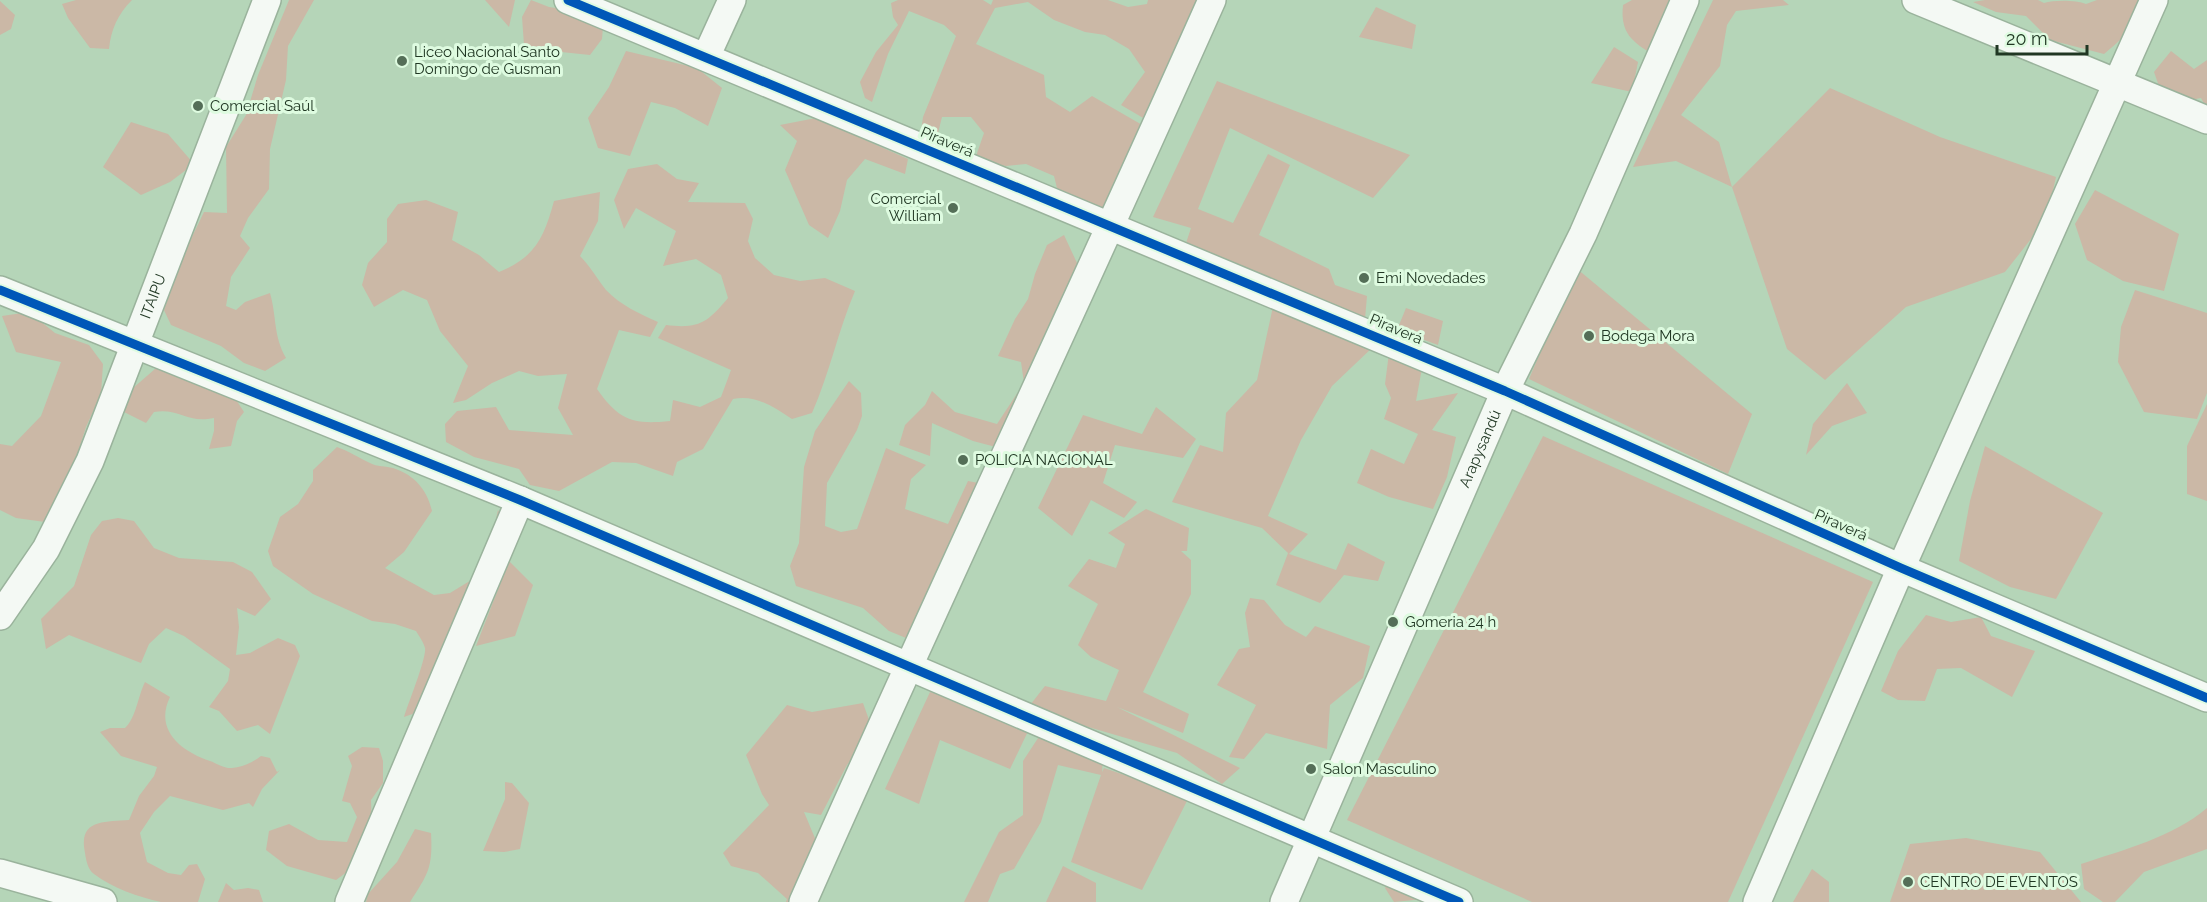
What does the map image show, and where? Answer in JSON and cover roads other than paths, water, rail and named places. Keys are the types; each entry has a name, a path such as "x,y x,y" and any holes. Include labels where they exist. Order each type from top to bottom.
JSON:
{"street":[{"name":"ITAIPU","path":"0,616 46,549 90,461 267,0"},
{"name":"Piraverá","path":"568,0 1505,391 1901,568 2207,698"},
{"path":"706,57 732,0"},
{"path":"803,902 907,666 1112,227 1212,0"},
{"name":"Arapysandú","path":"1284,902 1505,391 1582,234 1685,0"},
{"path":"1916,0 2207,120"},
{"path":"1757,902 1901,568 2119,84 2154,0"},
{"path":"0,290 133,346 520,500 1460,902"},
{"path":"349,902 520,500"},
{"path":"0,873 103,902"}],"place":[{"name":"Liceo Nacional Santo Domingo de Gusman","path":"402,61"},
{"name":"Comercial Saúl","path":"198,106"},
{"name":"Comercial William","path":"953,208"},
{"name":"Emi Novedades","path":"1364,278"},
{"name":"Bodega Mora","path":"1589,336"},
{"name":"POLICIA NACIONAL","path":"963,460"},
{"name":"Gomeria 24 h","path":"1393,622"},
{"name":"Salon Masculino","path":"1311,769"},
{"name":"CENTRO DE EVENTOS","path":"1908,882"}]}
